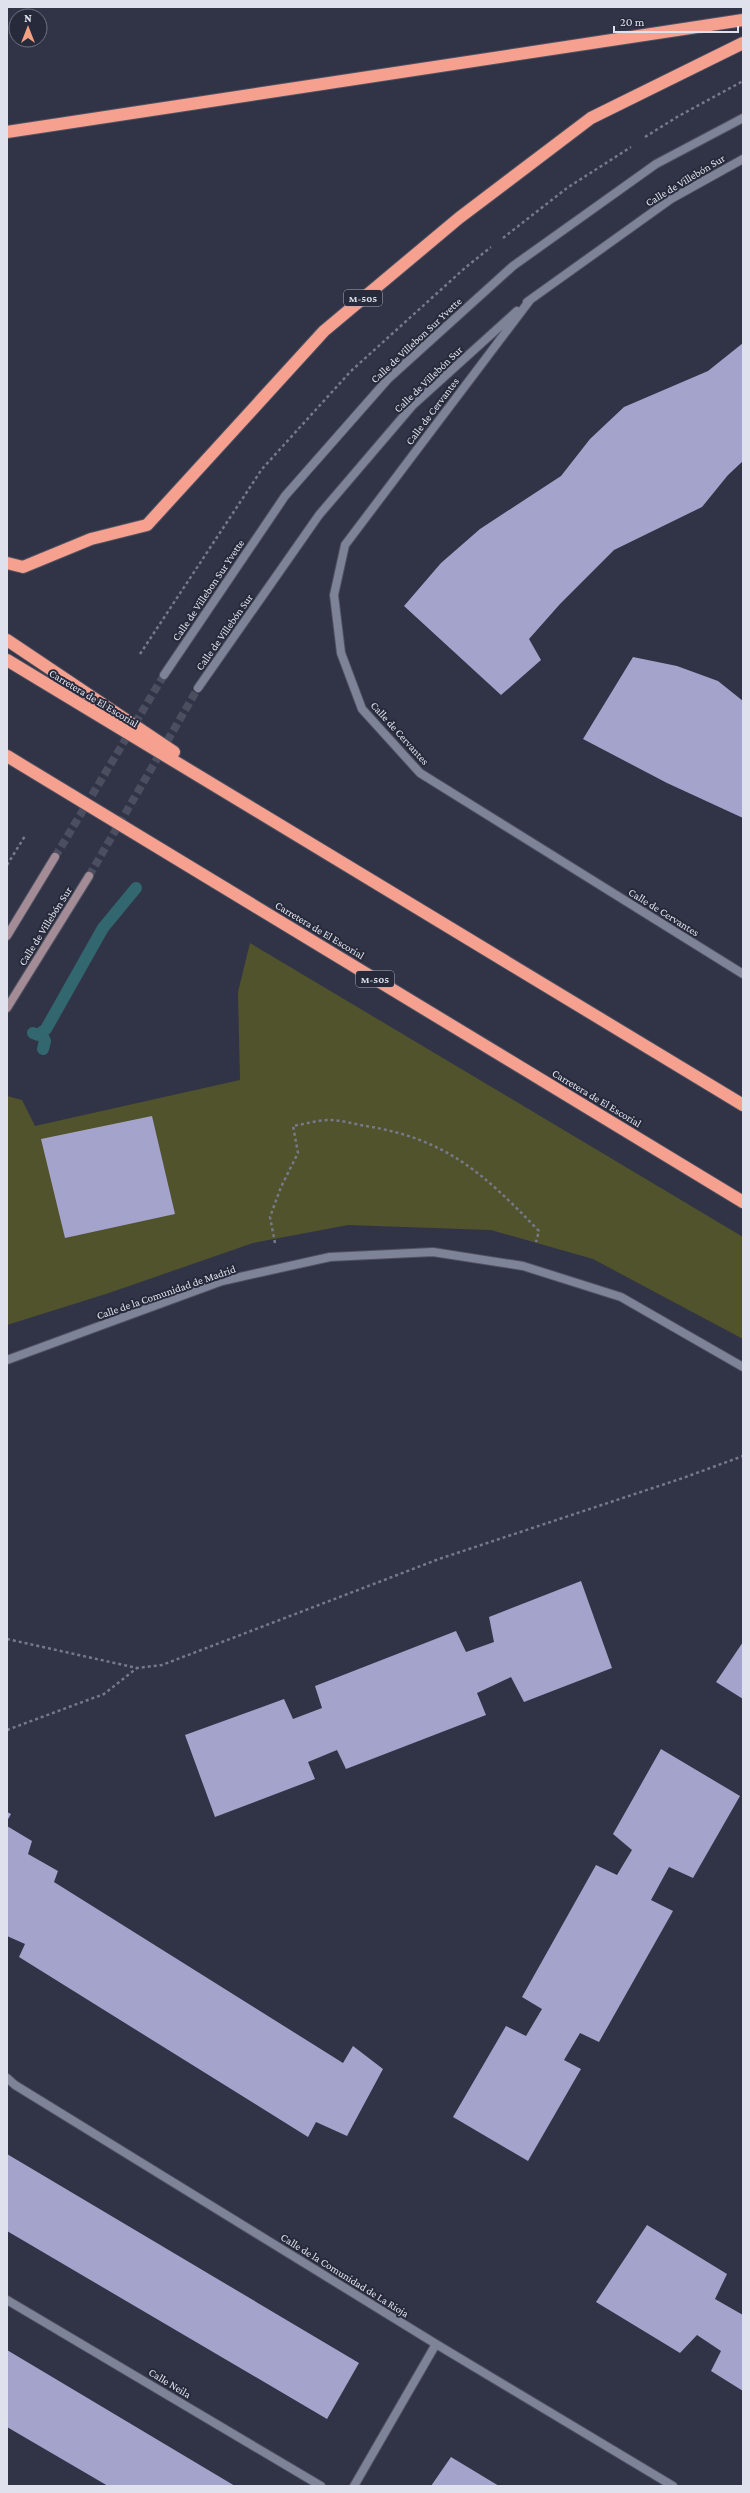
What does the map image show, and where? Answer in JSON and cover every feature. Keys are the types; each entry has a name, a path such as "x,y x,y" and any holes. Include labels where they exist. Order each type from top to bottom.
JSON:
{"highway":[{"path":"7,132 743,20"},
{"name":"M-505","path":"7,564 23,567 91,539 147,525 324,331 459,218 591,118 743,43"},
{"path":"7,640 316,848"},
{"name":"Carretera de El Escorial","path":"7,660 743,1105"},
{"name":"Carretera de El Escorial","path":"7,756 743,1202"}],"street":[{"name":"Calle de Villebon Sur Yvette","path":"164,675 285,496 388,379 512,266 656,164 743,118"},
{"name":"Calle de Villebón Sur","path":"198,688 319,515 413,405 530,300 671,199 743,159"},
{"name":"Calle de Cervantes","path":"530,300 345,545 334,595 341,653 362,709 420,773 743,974"},
{"path":"7,936 55,857"},
{"name":"Calle de Villebón Sur","path":"7,1008 89,876"},
{"name":"Calle de la Comunidad de Madrid","path":"7,1360 222,1282 330,1257 433,1252 529,1268 621,1297 743,1367"},
{"name":"Calle de la Comunidad de La Rioja","path":"7,2078 22,2089 436,2344 673,2486"},
{"name":"Calle Neila","path":"7,2300 321,2486"},
{"path":"354,2486 436,2344"}],"path":[{"path":"7,865 25,836"},
{"path":"279,1268 270,1216 281,1188 298,1153 293,1126 329,1120 392,1130 432,1145 460,1159 500,1190 539,1231 529,1268"},
{"path":"7,1639 137,1668 162,1665 439,1559 683,1478 743,1456"},
{"path":"7,1730 104,1694 137,1668"}],"green space":[{"path":"250,943 743,1237 743,1339 593,1259 491,1230 348,1225 253,1243 109,1293 7,1325 7,1096 22,1100 35,1126 240,1080 238,992"}],"building":[{"path":"743,343 743,461 728,475 702,507 614,550 560,604 529,639 541,660 501,695 404,606 441,563 480,529 561,476 590,439 624,407 708,371"},
{"path":"633,657 677,666 718,681 743,701 743,818 667,783 583,739"},
{"path":"152,1116 175,1214 65,1238 41,1139"},
{"path":"581,1581 612,1668 524,1702 511,1677 477,1693 486,1715 346,1769 337,1750 308,1762 315,1779 215,1817 185,1735 284,1699 293,1719 322,1708 315,1686 456,1631 466,1652 494,1642 489,1617"},
{"path":"743,1642 743,1699 716,1682"},
{"path":"661,1749 740,1796 693,1878 669,1867 651,1900 673,1911 599,2042 580,2033 564,2060 581,2069 528,2161 453,2117 506,2026 526,2036 542,2009 522,1997 596,1865 617,1875 632,1850 613,1834"},
{"path":"7,1812 11,1814 7,1821"},
{"path":"7,1826 32,1841 28,1854 58,1871 54,1882 343,2063 353,2046 383,2069 347,2136 316,2122 308,2137 19,1957 25,1944 7,1936"},
{"path":"7,2154 359,2363 327,2419 7,2231"},
{"path":"647,2225 727,2274 715,2299 743,2315 743,2391 711,2371 721,2351 697,2335 680,2353 596,2302"},
{"path":"7,2350 235,2486 108,2486 7,2427"},
{"path":"451,2457 499,2486 431,2486"}],"waterway":[{"path":"33,1033 38,1035 46,1029 103,928 136,888"},
{"path":"41,1033 45,1041 43,1049"}],"tunnel":[{"path":"55,857 164,675"},
{"path":"89,876 198,688"}]}
